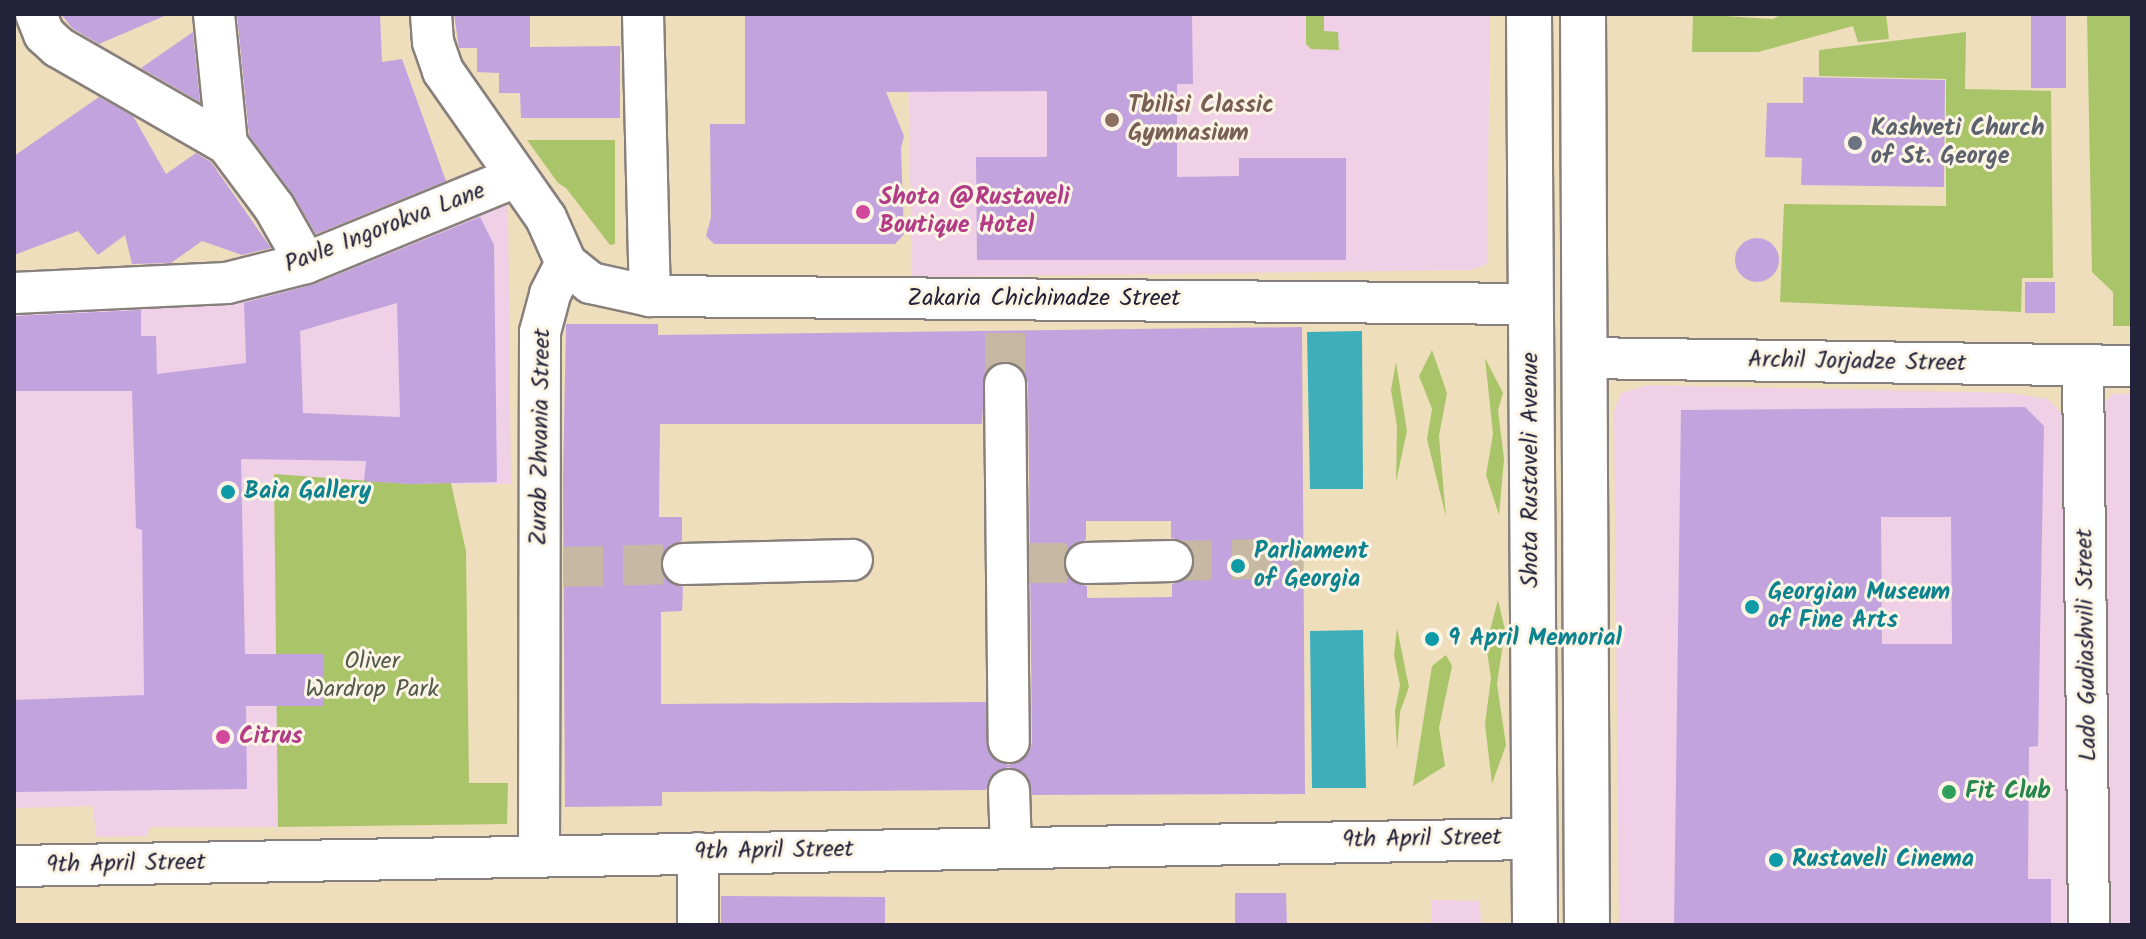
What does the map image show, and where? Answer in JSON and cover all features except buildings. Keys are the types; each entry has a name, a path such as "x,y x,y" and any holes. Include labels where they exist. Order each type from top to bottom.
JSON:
{"main road":[{"name":"Shota Rustaveli Avenue","path":"1529,14 1535,925"},
{"path":"1583,14 1587,925"}],"street":[{"path":"214,14 227,144"},
{"path":"431,14 433,42 443,71 546,218 566,263"},
{"path":"643,14 650,296"},
{"path":"29,18 58,47 227,144 274,207 306,263"},
{"name":"Pavle Ingorokva Lane","path":"14,293 227,283 306,263 516,177"},
{"name":"Zakaria Chichinadze Street","path":"566,263 591,283 650,296 1005,316 1530,304"},
{"name":"Zurab Zhvania Street","path":"539,856 551,567 540,332 550,294 566,263"},
{"name":"Archil Jorjadze Street","path":"1583,358 2132,366"},
{"name":"Lado Gudiashvili Street","path":"2083,365 2089,925"},
{"path":"1005,384 1010,564 1009,742"},
{"path":"683,564 852,560"},
{"path":"1086,563 1172,561"},
{"path":"1009,790 1011,847"},
{"name":"9th April Street","path":"14,866 1534,839"},
{"path":"698,853 698,925"}],"shaded area":[{"path":"907,14 1490,14 1487,264 1471,270 912,277"},
{"path":"490,193 508,205 511,484 410,484 274,475 278,827 150,827 147,836 96,837 93,806 14,808 14,302 222,292"},
{"path":"1648,385 2011,393 2048,399 2069,421 2071,925 1619,925 1614,412 1621,393"},
{"path":"2112,394 2132,394 2132,925 2109,925 2098,410"},
{"path":"1431,900 1480,901 1481,925 1431,925"}],"green space":[{"path":"1306,14 1324,14 1324,31 1338,32 1339,50 1311,49 1306,44"},
{"path":"1693,14 1773,19 1782,14 1886,14 1889,39 1858,42 1853,26 1758,52 1692,52"},
{"path":"2087,14 2132,14 2132,326 2113,326 2113,292 2092,272"},
{"path":"1966,32 1965,89 2051,91 2053,278 2022,278 2021,312 1780,302 1784,204 1946,206 1946,79 1819,76 1819,50"},
{"path":"527,140 615,140 615,244 610,245"},
{"path":"1432,350 1447,393 1439,436 1446,517 1427,439 1432,409 1419,376"},
{"path":"1485,358 1503,393 1498,410 1504,459 1499,515 1486,475 1493,434"},
{"path":"1396,362 1407,431 1396,482 1397,426 1391,390"},
{"name":"Oliver Wardrop Park","path":"274,474 410,484 451,483 466,551 469,783 508,783 507,824 278,827"},
{"path":"1498,600 1505,630 1497,684 1506,745 1492,784 1485,724 1491,678 1486,645"},
{"path":"1397,628 1409,687 1400,712 1397,750 1395,711 1400,685 1394,655"},
{"path":"1446,655 1452,666 1439,728 1445,766 1413,786 1432,666"}],"water":[{"path":"1362,331 1363,489 1310,489 1307,332"},
{"path":"1363,630 1366,788 1312,788 1310,631"}],"tunnel":[{"path":"1005,333 1005,384"},
{"path":"1172,561 1303,558"},
{"path":"1027,563 1086,563"},
{"path":"563,567 683,564"}],"place":[{"name":"Tbilisi Classic Gymnasium","path":"1112,120"},
{"name":"Kashveti Church of St. George","path":"1855,143"},
{"name":"Shota @Rustaveli Boutique Hotel","path":"863,212"},
{"name":"Baia Gallery","path":"228,492"},
{"name":"Parliament of Georgia","path":"1238,566"},
{"name":"Georgian Museum of Fine Arts","path":"1752,607"},
{"name":"9 April Memorial","path":"1432,639"},
{"name":"Citrus","path":"223,737"},
{"name":"Fit Club","path":"1949,792"},
{"name":"Rustaveli Cinema","path":"1776,860"}]}
